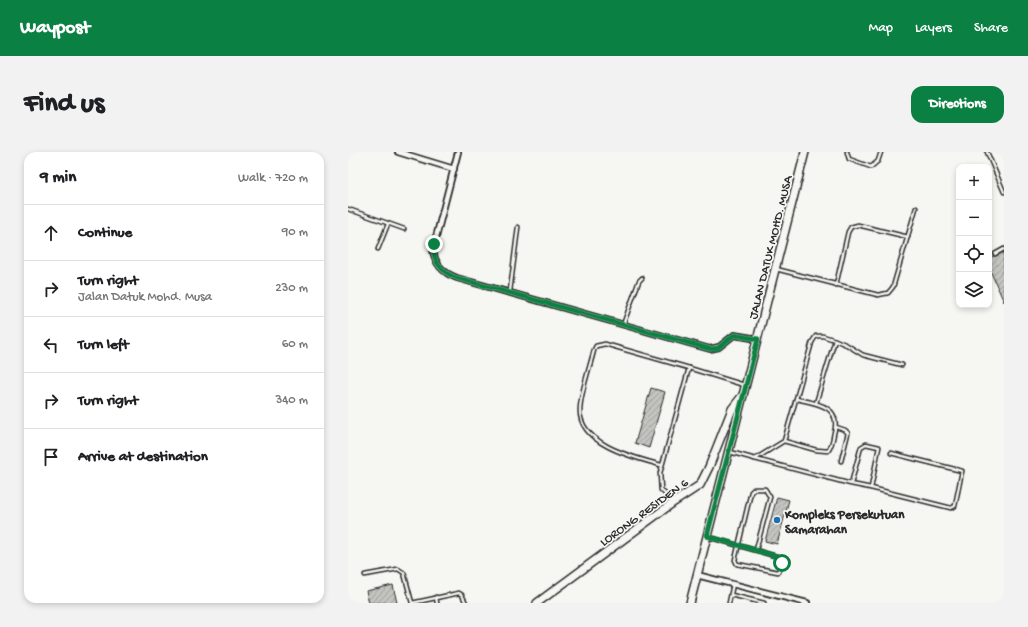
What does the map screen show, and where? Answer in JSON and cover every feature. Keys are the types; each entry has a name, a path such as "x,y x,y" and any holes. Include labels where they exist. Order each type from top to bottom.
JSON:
{"main road":[{"name":"JALAN DATUK MOHD. MUSA","path":"690,603 805,152"},
{"name":"LORONG RESIDEN 6","path":"537,603 674,502 700,485 732,410 745,389"}],"street":[{"path":"398,152 454,169"},
{"path":"458,152 433,249 434,258 440,267 452,276 710,349 718,348 734,335 758,339"},
{"path":"697,575 807,603"}],"lane":[{"path":"847,152 849,159 872,167 878,161 881,152"},
{"path":"987,152 1004,192"},
{"path":"776,269 878,295 888,293 893,286 916,208"},
{"path":"348,209 404,229"},
{"path":"378,249 388,224"},
{"path":"836,285 848,232 851,227 858,225 908,237"},
{"path":"510,292 518,227"},
{"path":"995,254 1004,249"},
{"path":"623,325 639,281 642,278"},
{"path":"755,459 784,441 813,339 822,336 847,345 863,355 902,365"},
{"path":"816,403 834,340"},
{"path":"661,466 614,450 596,439 583,424 580,409 596,346 603,344 613,346 689,368 745,389"},
{"path":"674,502 665,495 660,486 661,466 689,368"},
{"path":"784,441 816,450 827,451 830,449 836,427 835,418 830,410 816,403 796,399"},
{"path":"836,427 845,430 848,433 841,461"},
{"path":"851,484 861,447 866,444 876,445 880,449 871,488"},
{"path":"729,452 951,508 956,506 962,471 891,452"},
{"path":"707,536 738,546 781,558 782,563 778,572 736,564 735,559 738,546 751,492 754,489 765,489 769,494 769,500 756,550"},
{"path":"365,575 402,570 412,602 459,593 462,595 466,603"},
{"path":"729,603 733,583"},
{"path":"731,595 764,603"},
{"path":"436,597 437,603"}],"building":[{"path":"1004,252 1004,302 992,275 992,256"},
{"path":"651,388 665,392 649,448 635,443"},
{"name":"Kompleks Persekutuan Samarahan","path":"777,497 789,500 777,544 765,541"},
{"path":"393,585 397,603 369,603 366,591"}],"place":[{"name":"Kompleks Persekutuan Samarahan","path":"777,520"}],"route":[{"path":"434,244 434,258 437,263 445,272 457,278 710,349 718,348 734,335 758,339 707,536 779,557 782,560 782,563"}]}
